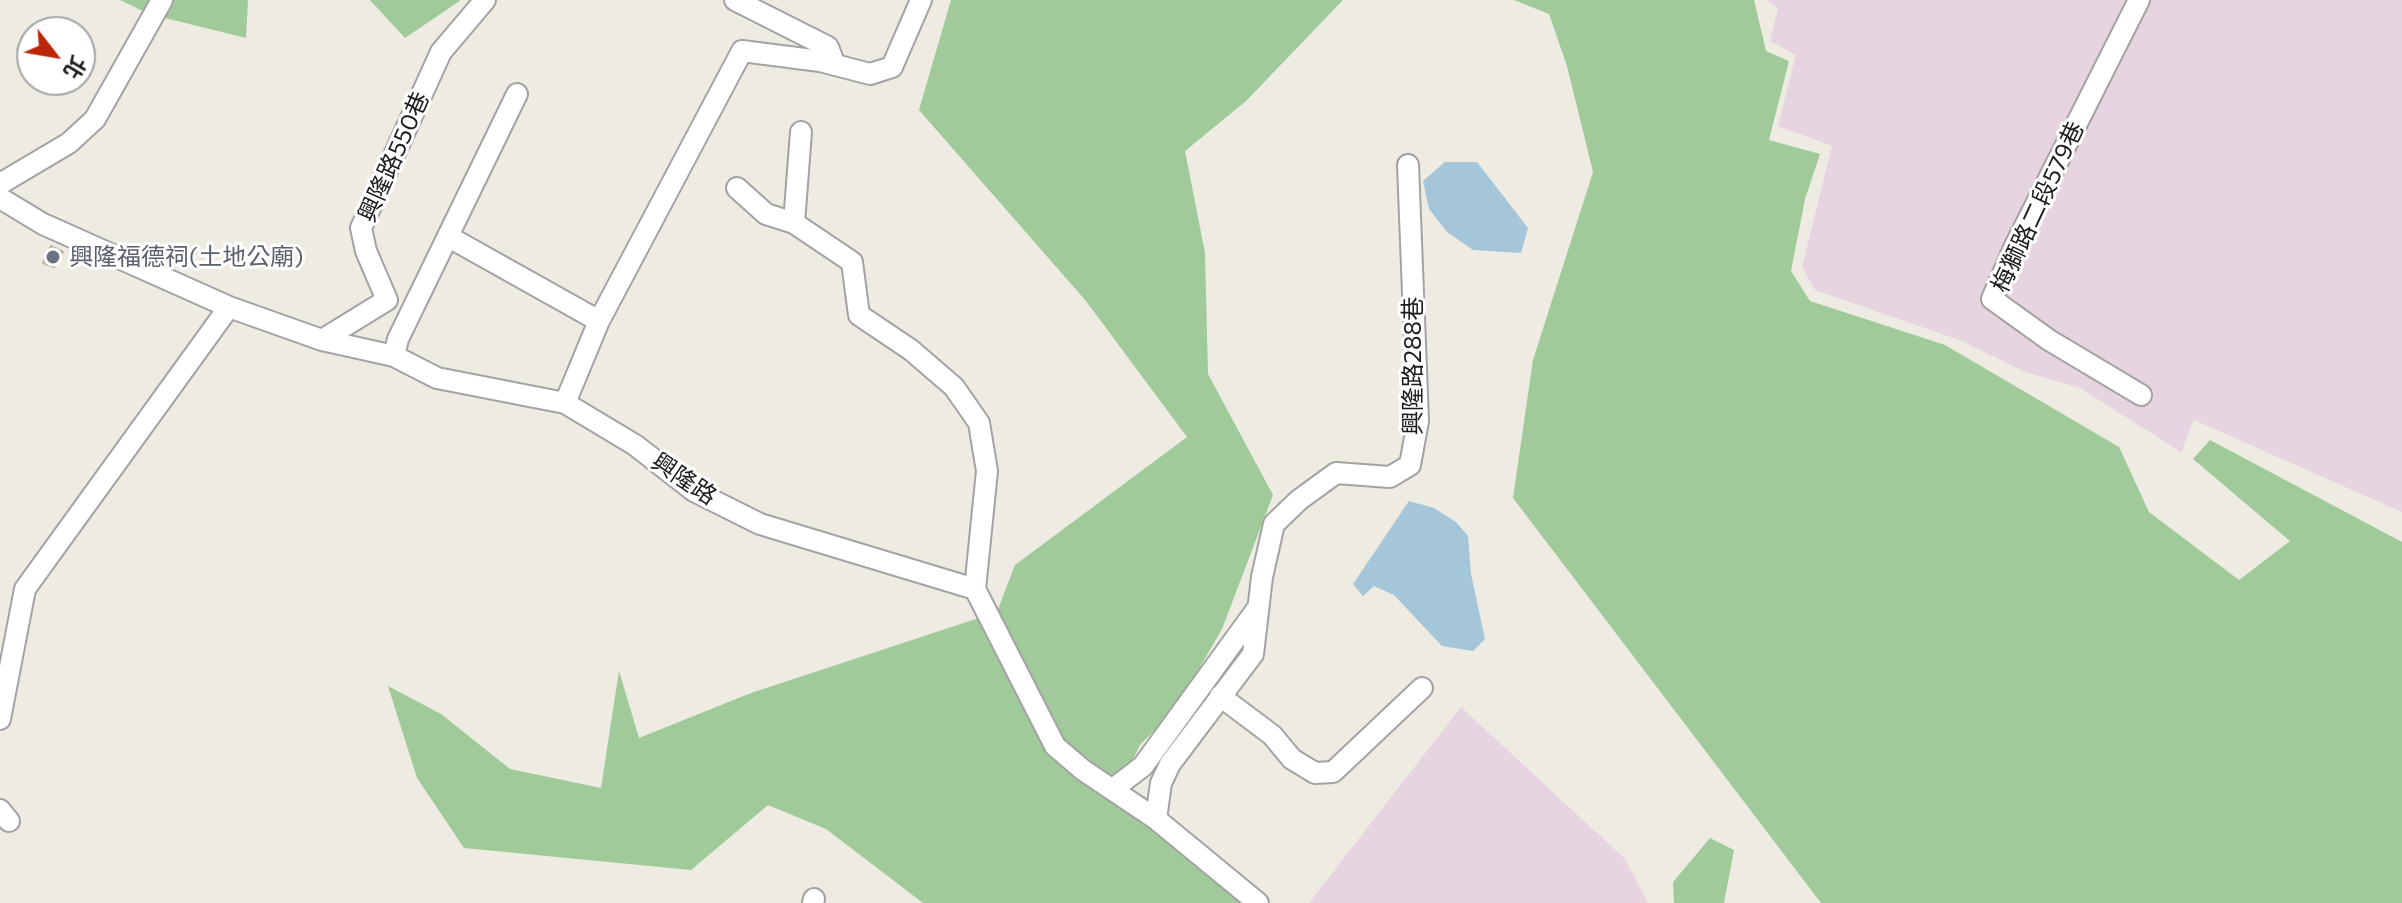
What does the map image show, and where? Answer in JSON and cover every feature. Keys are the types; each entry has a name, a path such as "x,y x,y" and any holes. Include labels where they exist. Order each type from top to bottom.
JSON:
{"street":[{"path":"0,184 69,143 95,119 162,0"},
{"name":"興隆路550巷","path":"322,340 387,300 366,251 361,228 441,52 485,0"},
{"path":"735,0 828,47 835,65"},
{"path":"565,403 599,321 742,51 835,65 870,74 892,67 921,0"},
{"name":"梅獅路二段579巷","path":"2139,0 2014,248 1992,299 2049,340 2141,395"},
{"path":"394,356 398,339 517,94"},
{"path":"794,223 801,132"},
{"name":"興隆路288巷","path":"1156,819 1161,783 1170,764 1253,654 1274,524 1299,500 1336,473 1390,477 1410,465 1418,421 1408,165"},
{"path":"737,188 766,214 794,223 852,262 859,315 911,350 954,387 979,423 987,471 975,589 1055,746 1156,819 1258,903"},
{"name":"興隆路","path":"0,198 43,224 229,307 322,340 394,356 437,378 565,403 635,445 694,491 760,524 975,589"},
{"path":"449,237 599,321"},
{"path":"0,719 25,589 229,307"},
{"path":"1113,789 1143,766 1259,606"},
{"path":"1220,696 1272,735 1292,759 1315,773 1333,772 1422,688"}],"shaded area":[{"path":"1767,0 2402,0 2402,512 2194,420 2181,452 2080,388 2025,372 1962,341 1815,290 1802,267 1832,146 1778,126 1796,55 1770,41 1778,8"},
{"path":"1461,707 1625,859 1648,903 1309,903"}],"green space":[{"path":"120,0 248,0 246,38 149,14"},
{"path":"370,0 461,0 405,38"},
{"path":"951,0 1343,0 1246,101 1185,151 1205,253 1208,374 1273,495 1222,629 1177,707 1140,745 1114,798 1246,903 923,903 826,829 768,805 691,870 464,848 417,778 388,686 441,714 510,769 601,788 619,671 639,738 751,693 997,612 1015,565 1187,437 1086,301 919,110"},
{"path":"1514,0 1754,0 1766,51 1789,61 1769,140 1820,154 1805,199 1791,271 1810,301 1945,345 2119,447 2149,512 2239,580 2290,541 2193,459 2210,440 2402,542 2402,903 1821,903 1513,498 1533,360 1593,172 1567,66 1549,14"},
{"path":"1710,838 1734,850 1724,903 1674,903 1673,882"}],"water":[{"path":"1445,162 1477,162 1528,228 1521,253 1473,250 1447,232 1429,209 1423,181"},
{"path":"1409,501 1434,508 1456,522 1468,536 1471,574 1485,639 1473,651 1442,646 1394,595 1374,586 1363,596 1353,584"}],"building":[{"name":"興隆福德祠(土地公廟)","path":"51,246 63,252 54,267 43,263"}],"place":[{"name":"興隆福德祠(土地公廟)","path":"53,257"}]}
